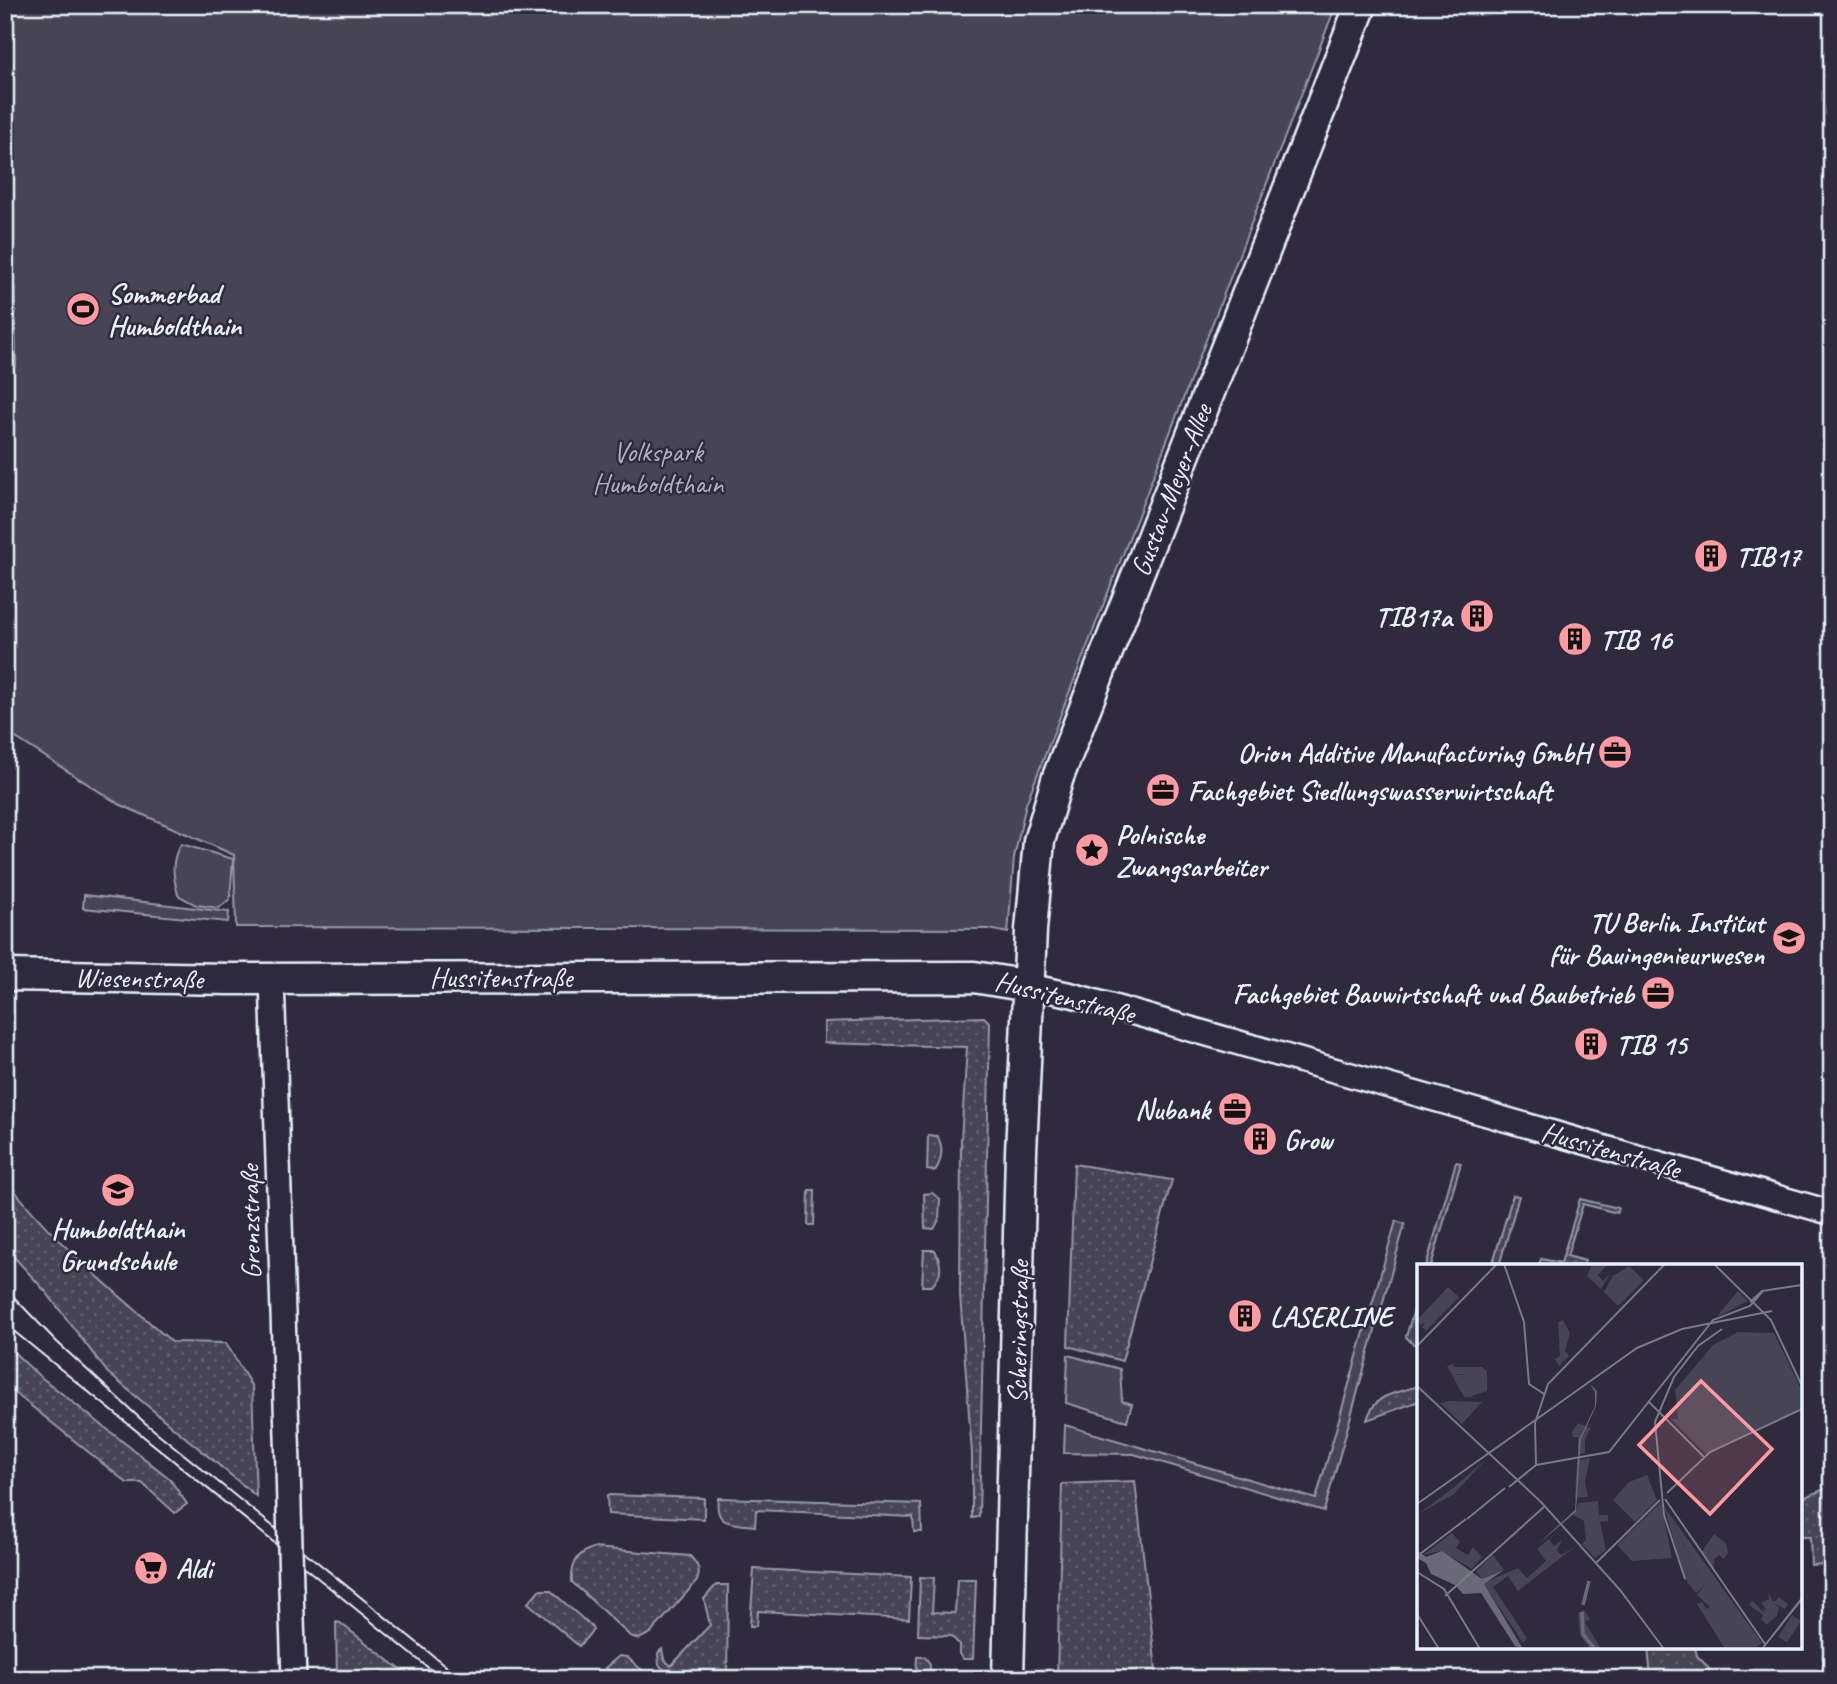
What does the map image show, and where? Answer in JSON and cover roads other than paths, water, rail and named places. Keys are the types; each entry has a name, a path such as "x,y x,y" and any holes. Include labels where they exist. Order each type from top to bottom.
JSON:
{"street":[{"name":"Gustav-Meyer-Allee","path":"1029,986 1031,930 1040,841 1058,777 1361,5"},
{"name":"Wiesenstraße","path":"5,975 272,978"},
{"name":"Hussitenstraße","path":"272,978 974,976 1072,995 1832,1213"},
{"name":"Grenzstraße","path":"272,978 294,1679"},
{"name":"Scheringstraße","path":"1008,1679 1021,1152 1029,986"}],"water":[{"path":"12,187 16,366 5,366 5,188"}],"tram line":[{"path":"5,1288 57,1342 144,1422 462,1679"},
{"path":"5,1324 442,1679"}],"place":[{"name":"Sommerbad Humboldthain","path":"83,309"},
{"name":"TIB17","path":"1711,556"},
{"name":"TIB17a","path":"1477,616"},
{"name":"TIB 16","path":"1575,639"},
{"name":"Orion Additive Manufacturing GmbH","path":"1615,752"},
{"name":"Fachgebiet Siedlungswasserwirtschaft","path":"1163,790"},
{"name":"Polnische Zwangsarbeiter","path":"1092,850"},
{"name":"TU Berlin Institut für Bauingenieurwesen","path":"1789,938"},
{"name":"Fachgebiet Bauwirtschaft und Baubetrieb","path":"1658,993"},
{"name":"TIB 15","path":"1591,1044"},
{"name":"Nubank","path":"1235,1109"},
{"name":"Grow","path":"1260,1139"},
{"name":"Humboldthain Grundschule","path":"118,1190"},
{"name":"LASERLINE","path":"1245,1316"},
{"name":"Aldi","path":"151,1568"}],"park label":[{"name":"Volkspark Humboldthain","path":"658,467"}]}
